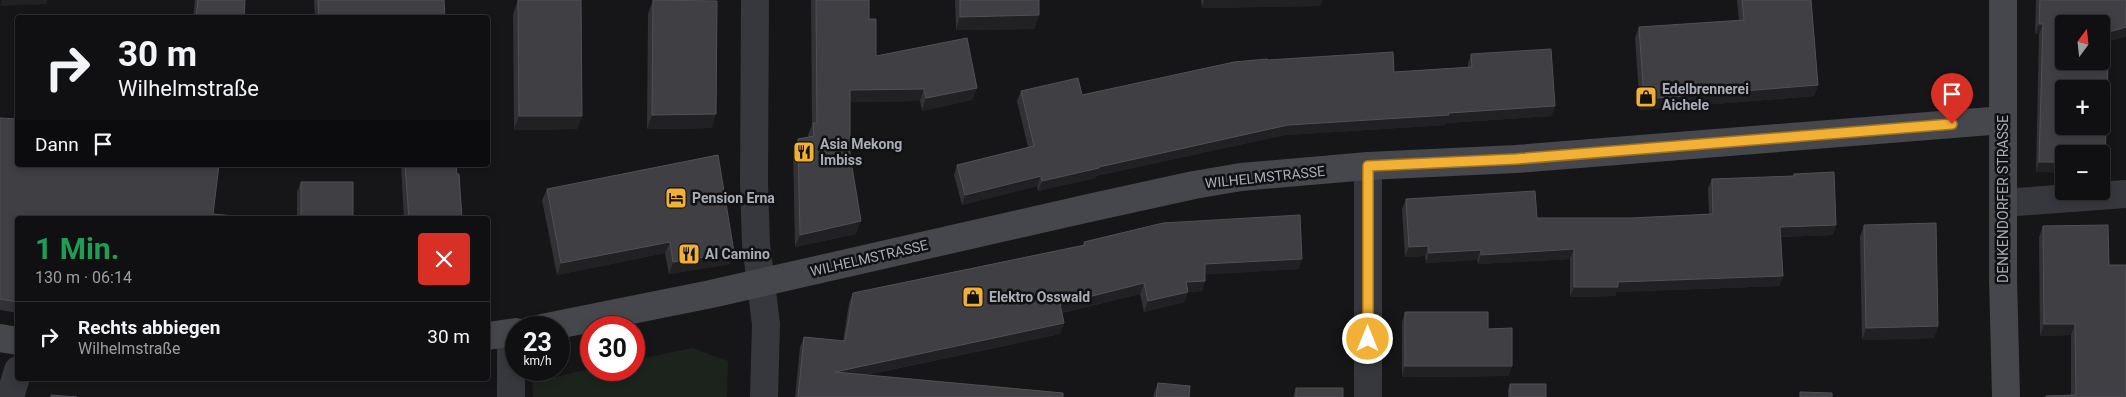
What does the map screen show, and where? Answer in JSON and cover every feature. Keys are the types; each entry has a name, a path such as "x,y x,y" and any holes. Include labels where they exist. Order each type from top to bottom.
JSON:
{"street":[{"path":"754,0 756,244 763,283 766,324 764,397"},
{"name":"DENKENDORFER STRASSE","path":"2003,0 2003,204 2006,397"},
{"name":"WILHELMSTRASSE","path":"570,322 763,283 812,270 1194,185 1241,177 1368,166 1516,159 2003,120"},
{"path":"1368,166 1368,397"},
{"path":"2003,204 2126,194"},
{"path":"0,338 15,340"},
{"path":"10,397 15,380"},
{"path":"509,381 511,397"}],"shaded area":[{"path":"692,348 728,361 727,397 533,397 532,382 570,381 570,374 580,371 580,381 645,381 645,358"}],"building":[{"path":"198,0 245,0 244,15 196,15"},
{"path":"318,0 444,0 445,15 319,15"},
{"path":"518,0 581,0 582,116 519,116"},
{"path":"653,0 717,1 716,114 652,115"},
{"path":"816,0 869,0 869,19 876,19 876,56 967,38 977,88 926,98 924,89 850,90 850,155 861,221 800,235 798,139 814,136 813,123 817,123"},
{"path":"960,0 1039,0 1039,15 960,17"},
{"path":"1742,0 1811,0 1818,85 1644,99 1639,27 1744,20"},
{"path":"2040,0 2126,0 2126,27 2110,32 2110,15 2055,15 2055,70 2108,70 2108,80 2055,80 2055,135 2106,135 2106,145 2055,145 2055,162 2039,162 2043,24 2039,24"},
{"path":"1551,49 1555,106 1288,125 1042,181 1041,176 965,195 957,165 1034,146 1021,91 1078,78 1082,95 1234,62 1393,52 1394,72 1472,67 1471,54"},
{"path":"0,118 15,119 15,167 219,167 213,214 234,216 15,216 15,302 0,299"},
{"path":"718,155 734,252 673,262 670,242 561,263 547,189"},
{"path":"405,167 456,167 457,174 459,174 462,216 409,216"},
{"path":"1834,172 1836,225 1780,227 1783,276 1618,282 1618,287 1574,287 1574,249 1481,255 1481,250 1429,253 1428,246 1409,247 1406,199 1535,191 1537,218 1631,218 1713,214 1712,179 1794,176 1794,174"},
{"path":"301,182 353,182 353,216 301,216"},
{"path":"1300,215 1302,259 1205,264 1205,281 1186,282 1188,292 1148,301 1144,283 1060,304 1064,323 835,372 1063,393 1063,397 798,397 804,337 845,341 853,293 1085,245 1084,242 1163,223"},
{"path":"1936,223 1938,326 1866,328 1864,225"},
{"path":"2108,225 2109,265 2126,265 2126,397 2046,397 2076,395 2075,324 2044,324 2043,226"},
{"path":"1405,312 1488,312 1488,329 1512,328 1512,366 1405,366"},
{"path":"1158,383 1190,386 1189,397 1156,397"},
{"path":"1510,384 1546,384 1546,397 1510,397"},
{"path":"1296,388 1343,388 1343,397 1296,397"},
{"path":"1800,392 1832,393 1832,397 1800,397"},
{"path":"51,395 77,397 51,397"}],"place":[{"name":"Edelbrennerei Aichele","path":"1646,97"},
{"name":"Asia Mekong Imbiss","path":"804,152"},
{"name":"Pension Erna","path":"676,198"},
{"name":"Al Camino","path":"689,254"},
{"name":"Elektro Osswald","path":"973,297"}],"route":[{"path":"1368,339 1368,166 1516,159 1952,124"}]}
